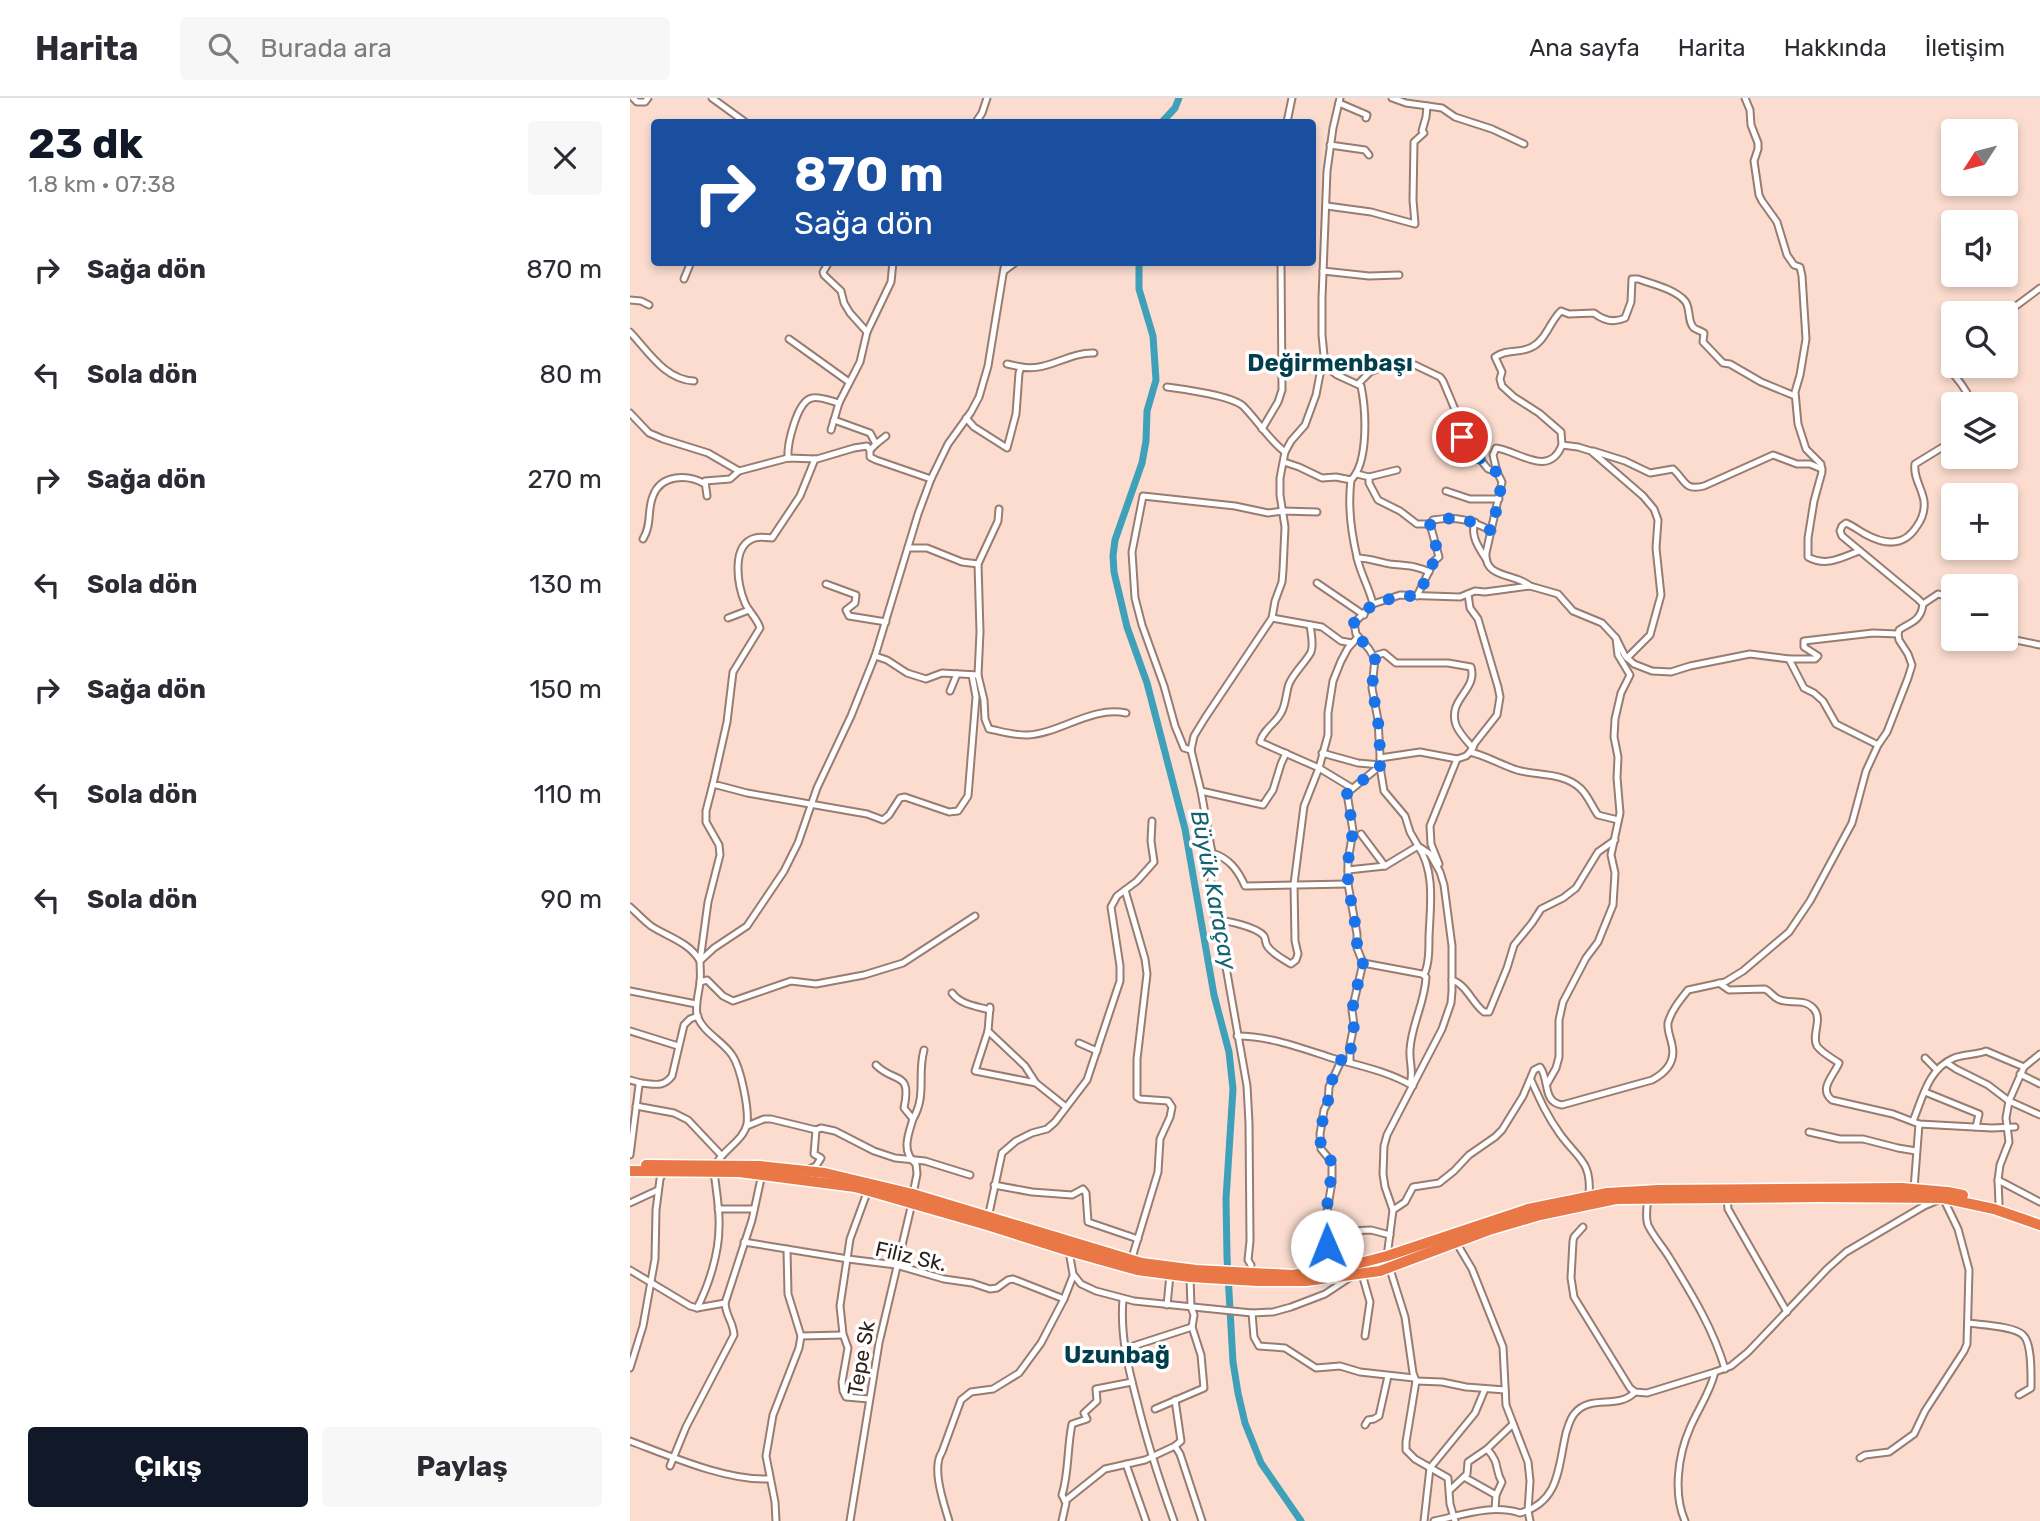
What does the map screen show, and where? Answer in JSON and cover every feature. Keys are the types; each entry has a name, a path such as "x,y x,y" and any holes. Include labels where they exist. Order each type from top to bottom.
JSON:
{"highway":[{"path":"630,1165 717,1164 806,1170 835,1175 1131,1261 1195,1275"},
{"path":"630,1171 664,1171 717,1164 762,1174 912,1198 1069,1251 1137,1270 1170,1275 1293,1275 1349,1266 1528,1209 1588,1195 1658,1190 1914,1189 1948,1192 1999,1204 2040,1219"},
{"path":"1254,1273 1306,1282 1357,1275 1389,1268 1489,1230 1616,1199 1943,1198 1994,1209 2040,1225"}],"street":[{"path":"633,98 637,102 645,102 648,98"},
{"path":"978,119 986,98"},
{"path":"1288,119 1292,98"},
{"path":"1392,98 1406,103 1443,108 1455,117 1524,144"},
{"path":"1443,98 1443,108"},
{"path":"1745,98 1758,143 1755,161 1759,195 1777,222 1787,255 1794,265 1800,267 1802,276 1805,339 1795,396 1803,443 1810,455 1821,464 1822,469 1808,538 1808,557 1820,562 1837,561 1859,551"},
{"path":"714,99 741,119"},
{"path":"1254,1273 1248,1260 1248,1100 1220,933 1215,920 1212,853 1191,750 1194,736 1272,618 1282,582 1285,527 1280,486 1285,452 1305,425 1320,374 1325,366 1322,335 1327,171 1339,100 1367,115 1366,118"},
{"path":"1327,206 1371,212 1415,224 1414,142 1424,133 1422,131 1427,106"},
{"path":"1330,145 1365,150 1369,155"},
{"path":"684,279 689,266"},
{"path":"827,266 824,275 841,291 849,313 867,332"},
{"path":"831,430 839,403 860,362 867,332 891,282 893,266"},
{"path":"700,961 747,926 784,871 798,844 811,804 875,656 931,479 947,444 979,397 988,366 1005,266"},
{"path":"1004,271 1011,266"},
{"path":"1262,429 1282,390 1281,266"},
{"path":"1324,271 1369,276 1399,275"},
{"path":"1486,559 1502,482 1493,455 1496,448 1540,461 1554,459 1559,455 1562,445 1561,432 1502,386 1502,372 1495,357 1506,350 1532,347 1561,311 1569,314 1594,313 1602,320 1618,321 1625,318 1631,302 1632,279 1638,279 1684,299 1694,328 1704,333 1703,342 1723,363 1730,363 1761,382 1795,396"},
{"path":"2018,304 2040,288"},
{"path":"630,300 649,305"},
{"path":"630,332 654,362 681,378 694,381"},
{"path":"789,339 849,382"},
{"path":"1007,364 1036,368 1048,366 1072,355 1094,353"},
{"path":"1358,384 1377,369 1415,365 1440,377 1456,412 1462,437 1488,469 1497,472"},
{"path":"1325,366 1361,386 1364,398 1365,436 1357,474 1351,480 1349,500 1357,558 1373,604"},
{"path":"967,418 974,427 1007,448 1016,414 1021,367"},
{"path":"1955,378 1966,392"},
{"path":"1167,387 1199,391 1241,404 1285,452"},
{"path":"788,458 792,431 808,398 815,397 839,403"},
{"path":"630,413 649,433 708,453 739,471"},
{"path":"834,420 870,433 876,444"},
{"path":"886,436 870,450 870,457 931,479"},
{"path":"1562,445 1604,453 1650,473 1673,469 1694,488 1773,455 1822,469"},
{"path":"705,484 705,481 730,479 739,471 788,458 815,459 867,446 870,450"},
{"path":"1923,604 1859,551 1840,531 1846,523 1871,537 1885,541 1897,542 1910,536 1919,524 1924,509 1923,496 1915,476 1915,464 1941,449"},
{"path":"1591,451 1643,496 1654,509 1658,520 1656,548 1661,595 1650,635 1627,658"},
{"path":"747,1126 739,1072 733,1056 705,1028 698,1016 696,1004 708,902 720,855 717,840 706,822 706,811 727,722 733,672 760,628 741,592 737,573 742,548 752,538 772,538 800,496 815,459"},
{"path":"1284,462 1322,478 1351,480"},
{"path":"1357,474 1369,477 1397,470"},
{"path":"643,539 650,522 653,495 659,486 686,476 705,484"},
{"path":"1369,477 1369,483 1378,500 1417,524 1430,524 1433,520 1451,517 1475,522 1492,531"},
{"path":"705,484 707,496"},
{"path":"1447,491 1469,499 1499,499"},
{"path":"1191,750 1184,748 1175,726 1135,598 1132,552 1143,496 1235,506 1268,513 1317,512"},
{"path":"713,783 747,793 867,814 883,820 900,798 905,797 949,812 958,811 968,796 980,632 978,564 998,521 999,509"},
{"path":"1475,522 1474,535 1489,567 1503,575 1525,581 1530,586"},
{"path":"1418,596 1434,561 1439,557 1430,524"},
{"path":"908,548 927,548 962,562 978,564"},
{"path":"1357,558 1416,566 1429,572"},
{"path":"1317,583 1364,615"},
{"path":"826,584 856,595 855,603 846,610 849,616 886,622"},
{"path":"1412,1085 1410,1050 1426,980 1424,975 1428,957 1430,882 1427,867 1405,816 1384,791 1378,720 1372,688 1375,659 1356,634 1354,623 1373,604 1400,596 1460,597 1475,591 1530,586 1558,594 1573,611 1602,623 1616,638 1627,658 1643,668 1665,673 1750,654 1813,660 1818,656 1804,647 1806,640 1873,633 1898,634"},
{"path":"1455,1519 1450,1504 1448,1478 1406,1450 1415,1380 1405,1317 1387,1256 1392,1210 1385,1187 1384,1146 1387,1135 1442,1029 1451,1003 1452,946 1444,885 1431,844 1430,827 1457,759 1471,750 1497,715 1500,697 1478,619 1470,608 1468,594"},
{"path":"1898,634 1901,628 1919,618 1923,604 1941,595"},
{"path":"728,618 749,610"},
{"path":"1272,618 1322,627 1341,641 1352,643"},
{"path":"1310,625 1310,654 1290,683 1282,712 1260,742 1319,768 1352,788"},
{"path":"1392,1210 1405,1202 1413,1187 1439,1183 1469,1154 1495,1137 1502,1130 1534,1070 1541,1067 1545,1074 1548,1096 1556,1105 1566,1105 1661,1075 1672,1059 1668,1022 1688,990 1737,976 1796,925 1849,830 1865,775 1887,732 1912,665 1898,634"},
{"path":"1215,920 1230,920 1259,933 1264,936 1269,949 1291,964 1294,963 1298,954 1295,941 1294,884 1304,806 1328,735 1328,713 1334,681 1341,661 1358,637"},
{"path":"1547,1084 1559,1057 1559,1020 1563,1002 1586,958 1598,942 1611,912 1615,873 1611,855 1620,813 1615,719 1620,693 1630,675 1618,655 1616,638"},
{"path":"2018,640 2040,645"},
{"path":"1374,656 1384,653 1396,663 1448,663 1471,667 1471,680 1455,706 1454,715 1457,727 1471,750 1521,771 1544,773 1571,782 1582,790 1598,815 1618,820"},
{"path":"875,656 907,673 926,679 942,673 975,675"},
{"path":"1789,659 1804,688 1823,701 1836,724 1878,745"},
{"path":"950,691 957,674"},
{"path":"975,675 984,701 985,719 989,729 1029,735 1049,731 1099,713 1126,713"},
{"path":"1380,758 1420,752 1457,759"},
{"path":"1201,791 1264,805 1273,790 1286,753"},
{"path":"1322,753 1358,763 1381,765"},
{"path":"1349,1062 1354,1025 1353,1004 1363,963 1357,948 1348,884 1353,831 1347,793 1381,765"},
{"path":"988,1218 1002,1153 1016,1141 1047,1129 1087,1080 1120,981 1111,907 1117,895 1137,881 1154,862 1152,821"},
{"path":"1361,834 1385,866"},
{"path":"1452,980 1464,987 1479,1009 1489,1012 1514,944 1541,909 1576,888 1598,852 1615,840"},
{"path":"1418,846 1430,854 1440,872"},
{"path":"1348,870 1385,866 1418,846"},
{"path":"1212,853 1221,856 1233,866 1245,886 1348,884"},
{"path":"1125,890 1146,959 1147,974 1137,1059 1137,1097 1168,1101 1172,1107 1160,1139 1158,1172 1131,1261"},
{"path":"630,907 652,926 695,952 700,961"},
{"path":"700,982 707,980 723,996 733,1001 791,981 816,984 864,975 903,963 975,916"},
{"path":"1363,963 1424,975"},
{"path":"1719,983 1728,990 1765,989 1780,1000 1799,1001 1812,1007 1816,1014 1817,1046 1839,1063 1825,1091 1832,1100 1884,1111 1916,1123 2015,1127"},
{"path":"630,991 696,1004"},
{"path":"952,993 956,999 967,1004 990,1008 988,1031 975,1071 1036,1083"},
{"path":"630,1080 661,1085 667,1083 672,1076 684,1025 698,1016"},
{"path":"630,1031 678,1046"},
{"path":"988,1031 1025,1066 1036,1083 1066,1107"},
{"path":"1237,1036 1265,1038 1371,1068 1412,1085"},
{"path":"1079,1043 1097,1051"},
{"name":"Tepe Sk","path":"850,1521 869,1399 917,1174 916,1164 910,1159 907,1149 907,1140 922,1100 920,1064 924,1050"},
{"path":"1914,1189 1916,1123 1925,1091 1937,1070 1959,1056 1986,1051 2025,1067"},
{"path":"1999,1204 2000,1165 2009,1142 2006,1128 2009,1101 2020,1074 2040,1054"},
{"path":"1925,1058 1937,1070"},
{"path":"1332,1268 1324,1225 1332,1170 1331,1161 1321,1149 1320,1130 1329,1087 1341,1060"},
{"path":"1947,1063 1988,1085 2009,1101 2040,1115"},
{"path":"876,1065 903,1082 907,1094 904,1108 913,1119"},
{"path":"2020,1074 2040,1084"},
{"path":"1531,1080 1539,1101 1588,1171 1588,1195"},
{"path":"630,1155 641,1083"},
{"path":"1925,1091 1979,1114 1976,1127"},
{"path":"636,1106 674,1113 688,1120 717,1164 719,1237 697,1308"},
{"path":"717,1164 747,1126 771,1119 816,1130 821,1128 835,1131 874,1151 895,1158 925,1161 970,1175"},
{"path":"806,1170 816,1166 821,1158 814,1154 816,1130"},
{"path":"1809,1132 1916,1150"},
{"path":"630,1368 643,1326 651,1283 655,1259 658,1190 664,1171"},
{"path":"670,1466 686,1427 734,1335 733,1324 725,1315 724,1303 754,1209 762,1174"},
{"path":"1998,1180 2040,1202"},
{"path":"994,1185 1032,1192 1072,1195 1083,1189 1086,1193 1088,1222 1138,1240"},
{"path":"630,1203 658,1190"},
{"path":"868,1190 850,1239 840,1306 843,1335 848,1348 842,1391 846,1397 869,1399"},
{"path":"1648,1198 1648,1223 1714,1335 1725,1369"},
{"path":"1727,1198 1728,1209 1787,1312"},
{"path":"1583,1227 1573,1241 1572,1291 1621,1375 1635,1392 1647,1393 1725,1369 1740,1359 1846,1252 1924,1206 1943,1198 1958,1229 1969,1270 1967,1344 1925,1411 1914,1434 1889,1452 1860,1458"},
{"path":"718,1209 754,1209"},
{"path":"1324,1225 1348,1231 1371,1230 1390,1235"},
{"name":"Filiz Sk.","path":"744,1242 896,1265 990,1289 997,1289 1013,1279 1065,1299"},
{"path":"1456,1242 1472,1269 1503,1347 1506,1405 1528,1462 1529,1521"},
{"path":"776,1521 766,1456 773,1415 799,1348 800,1336 788,1294 787,1249"},
{"path":"949,1521 938,1475 937,1458 942,1452 961,1400 971,1392 993,1389 1019,1373 1041,1343 1065,1299 1073,1275 1069,1251"},
{"path":"630,1270 697,1308 724,1303"},
{"path":"1073,1275 1081,1284 1123,1299 1252,1313 1273,1312 1291,1307 1325,1294 1357,1275 1370,1302 1365,1336"},
{"path":"1167,1305 1170,1275"},
{"path":"1155,1409 1205,1388 1201,1354 1192,1327 1195,1275"},
{"path":"1123,1299 1124,1349 1152,1457 1174,1521"},
{"path":"1252,1313 1254,1337 1259,1346 1285,1348 1316,1368 1340,1366 1360,1372 1415,1380 1506,1390"},
{"path":"1968,1323 2004,1328 2022,1333 2026,1337 2031,1388 2019,1395"},
{"path":"1124,1349 1192,1327"},
{"path":"800,1336 843,1335"},
{"path":"1685,1521 1679,1508 1679,1467 1689,1430 1716,1373"},
{"path":"1365,1425 1367,1420 1377,1419 1381,1412 1388,1376"},
{"path":"1062,1521 1065,1501 1062,1495 1072,1424 1087,1419 1084,1413 1097,1401 1096,1389 1132,1382"},
{"path":"1424,1521 1430,1468 1475,1413 1485,1389"},
{"path":"1434,1521 1455,1519 1494,1508 1507,1508 1520,1513 1528,1511 1552,1492 1574,1413 1591,1402 1622,1401 1635,1392"},
{"path":"1065,1501 1105,1469 1152,1457 1181,1441 1175,1400"},
{"path":"1449,1492 1468,1471 1468,1462 1487,1449 1513,1424"},
{"path":"630,1441 674,1458 755,1479 769,1479"},
{"path":"1175,1446 1202,1521"},
{"path":"1487,1449 1495,1459 1497,1474 1502,1482 1494,1508"},
{"path":"1126,1464 1146,1521"},
{"path":"1464,1477 1496,1495"}],"waterway":[{"name":"Büyük Karaçay","path":"1165,119 1175,108 1179,98"},
{"name":"Büyük Karaçay","path":"1139,266 1139,289 1153,336 1156,380 1147,411 1142,463 1115,540 1114,572 1127,627 1147,683 1185,829 1214,995 1229,1052 1233,1089 1226,1199 1227,1257 1233,1362 1238,1393 1245,1423 1261,1463 1301,1521"}],"district":[{"name":"Değirmenbaşı","path":"1330,363"},
{"name":"Uzunbağ","path":"1117,1355"}],"route":[{"path":"1327,1246 1324,1221 1332,1170 1330,1159 1321,1149 1320,1130 1330,1084 1341,1060 1349,1062 1354,1031 1353,1004 1363,963 1357,948 1348,884 1348,861 1353,831 1347,793 1381,765 1378,720 1372,688 1375,659 1356,634 1354,623 1373,604 1400,596 1418,596 1434,561 1439,557 1430,524 1433,520 1460,518 1492,531 1502,482 1497,472 1488,469 1462,437"}]}
